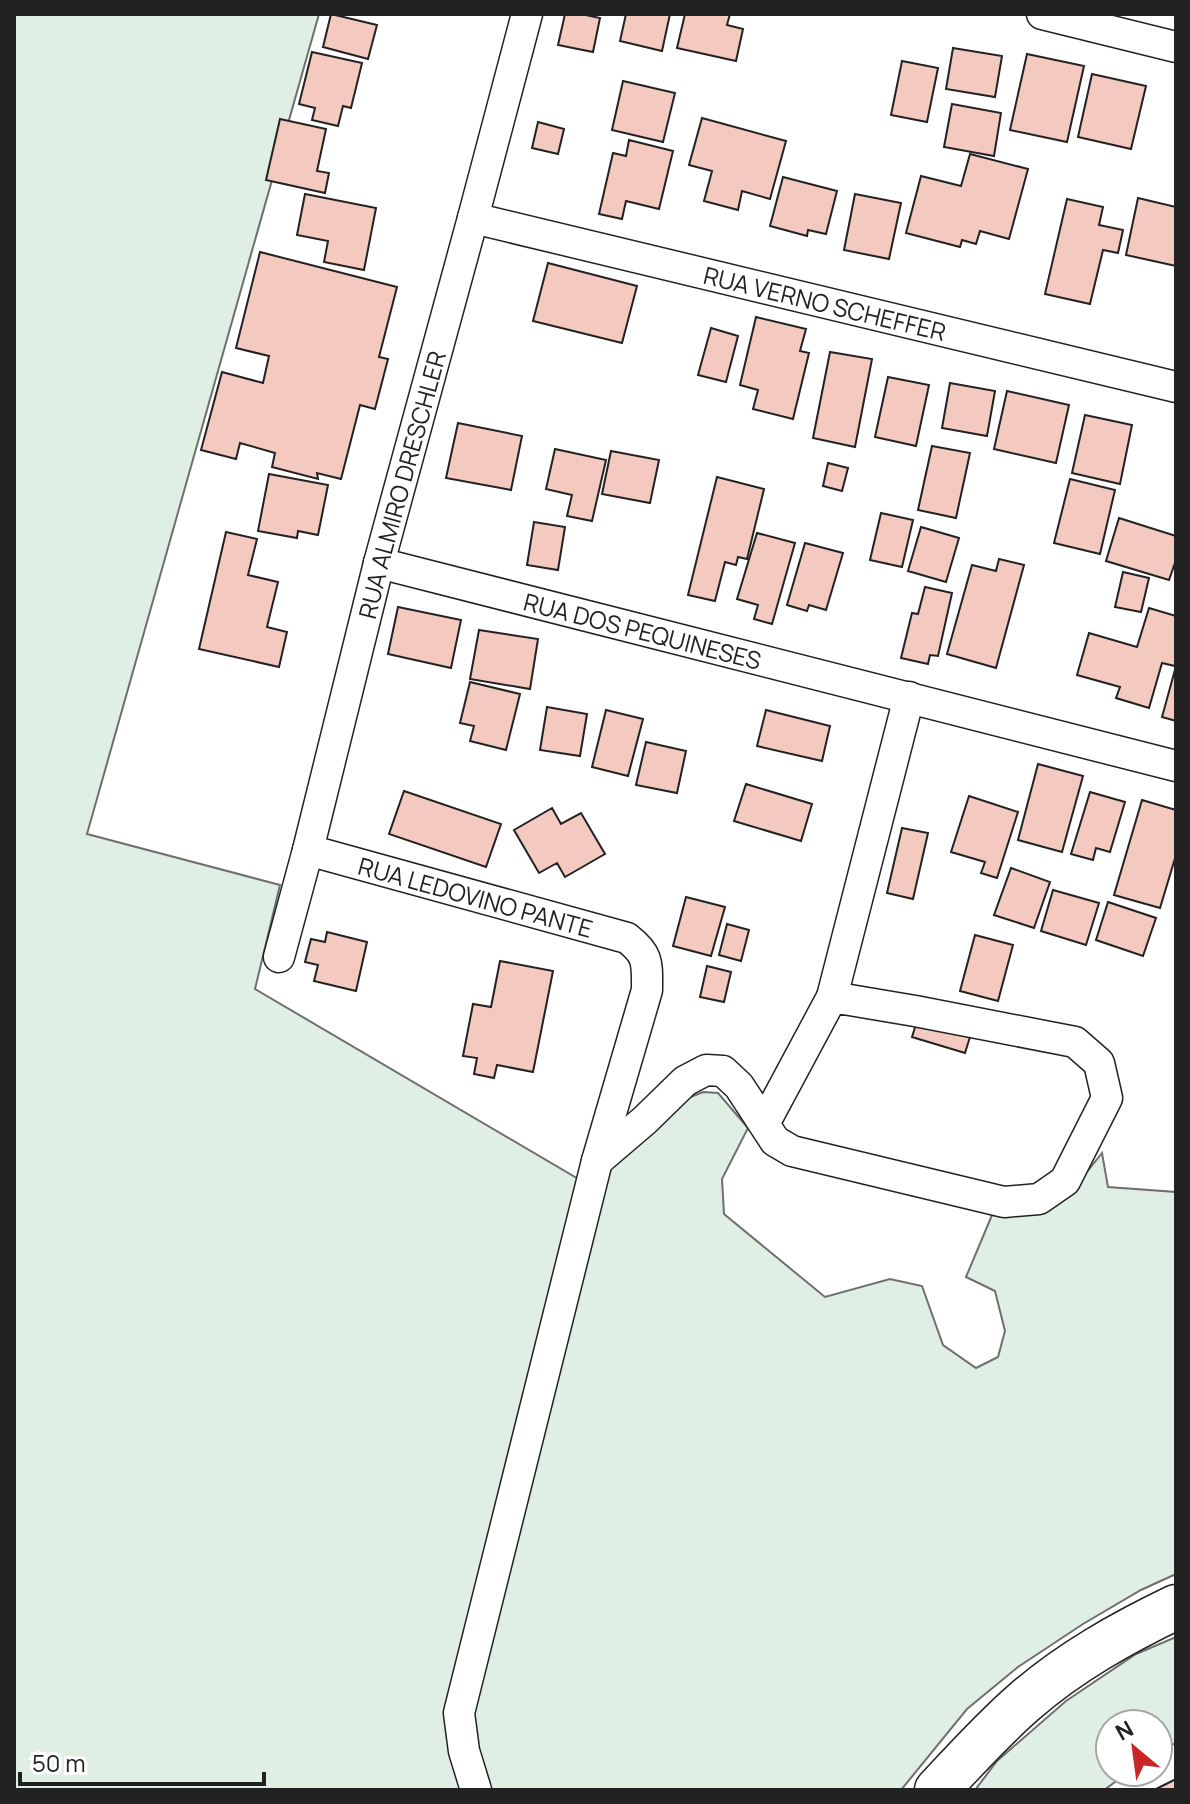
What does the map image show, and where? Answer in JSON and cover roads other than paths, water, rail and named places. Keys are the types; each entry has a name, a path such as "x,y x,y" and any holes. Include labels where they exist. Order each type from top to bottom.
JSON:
{"main road":[{"path":"937,1790 1025,1701 1076,1662 1131,1628 1176,1607"}],"street":[{"name":"RUA ALMIRO DRESCHLER","path":"279,957 379,563 527,14"},
{"path":"1042,14 1176,47"},
{"name":"RUA VERNO SCHEFFER","path":"473,218 1176,387"},
{"name":"RUA DOS PEQUINESES","path":"379,563 1176,766"},
{"path":"764,1124 832,997 909,697"},
{"name":"RUA LEDOVINO PANTE","path":"308,850 627,938 641,949 647,967 647,990 597,1161"},
{"path":"476,1790 464,1751 459,1713 597,1161 685,1081 706,1070 723,1071 739,1086 775,1141 792,1151 1004,1202 1039,1199 1065,1181 1107,1098 1099,1063 1075,1042 832,997"}]}
